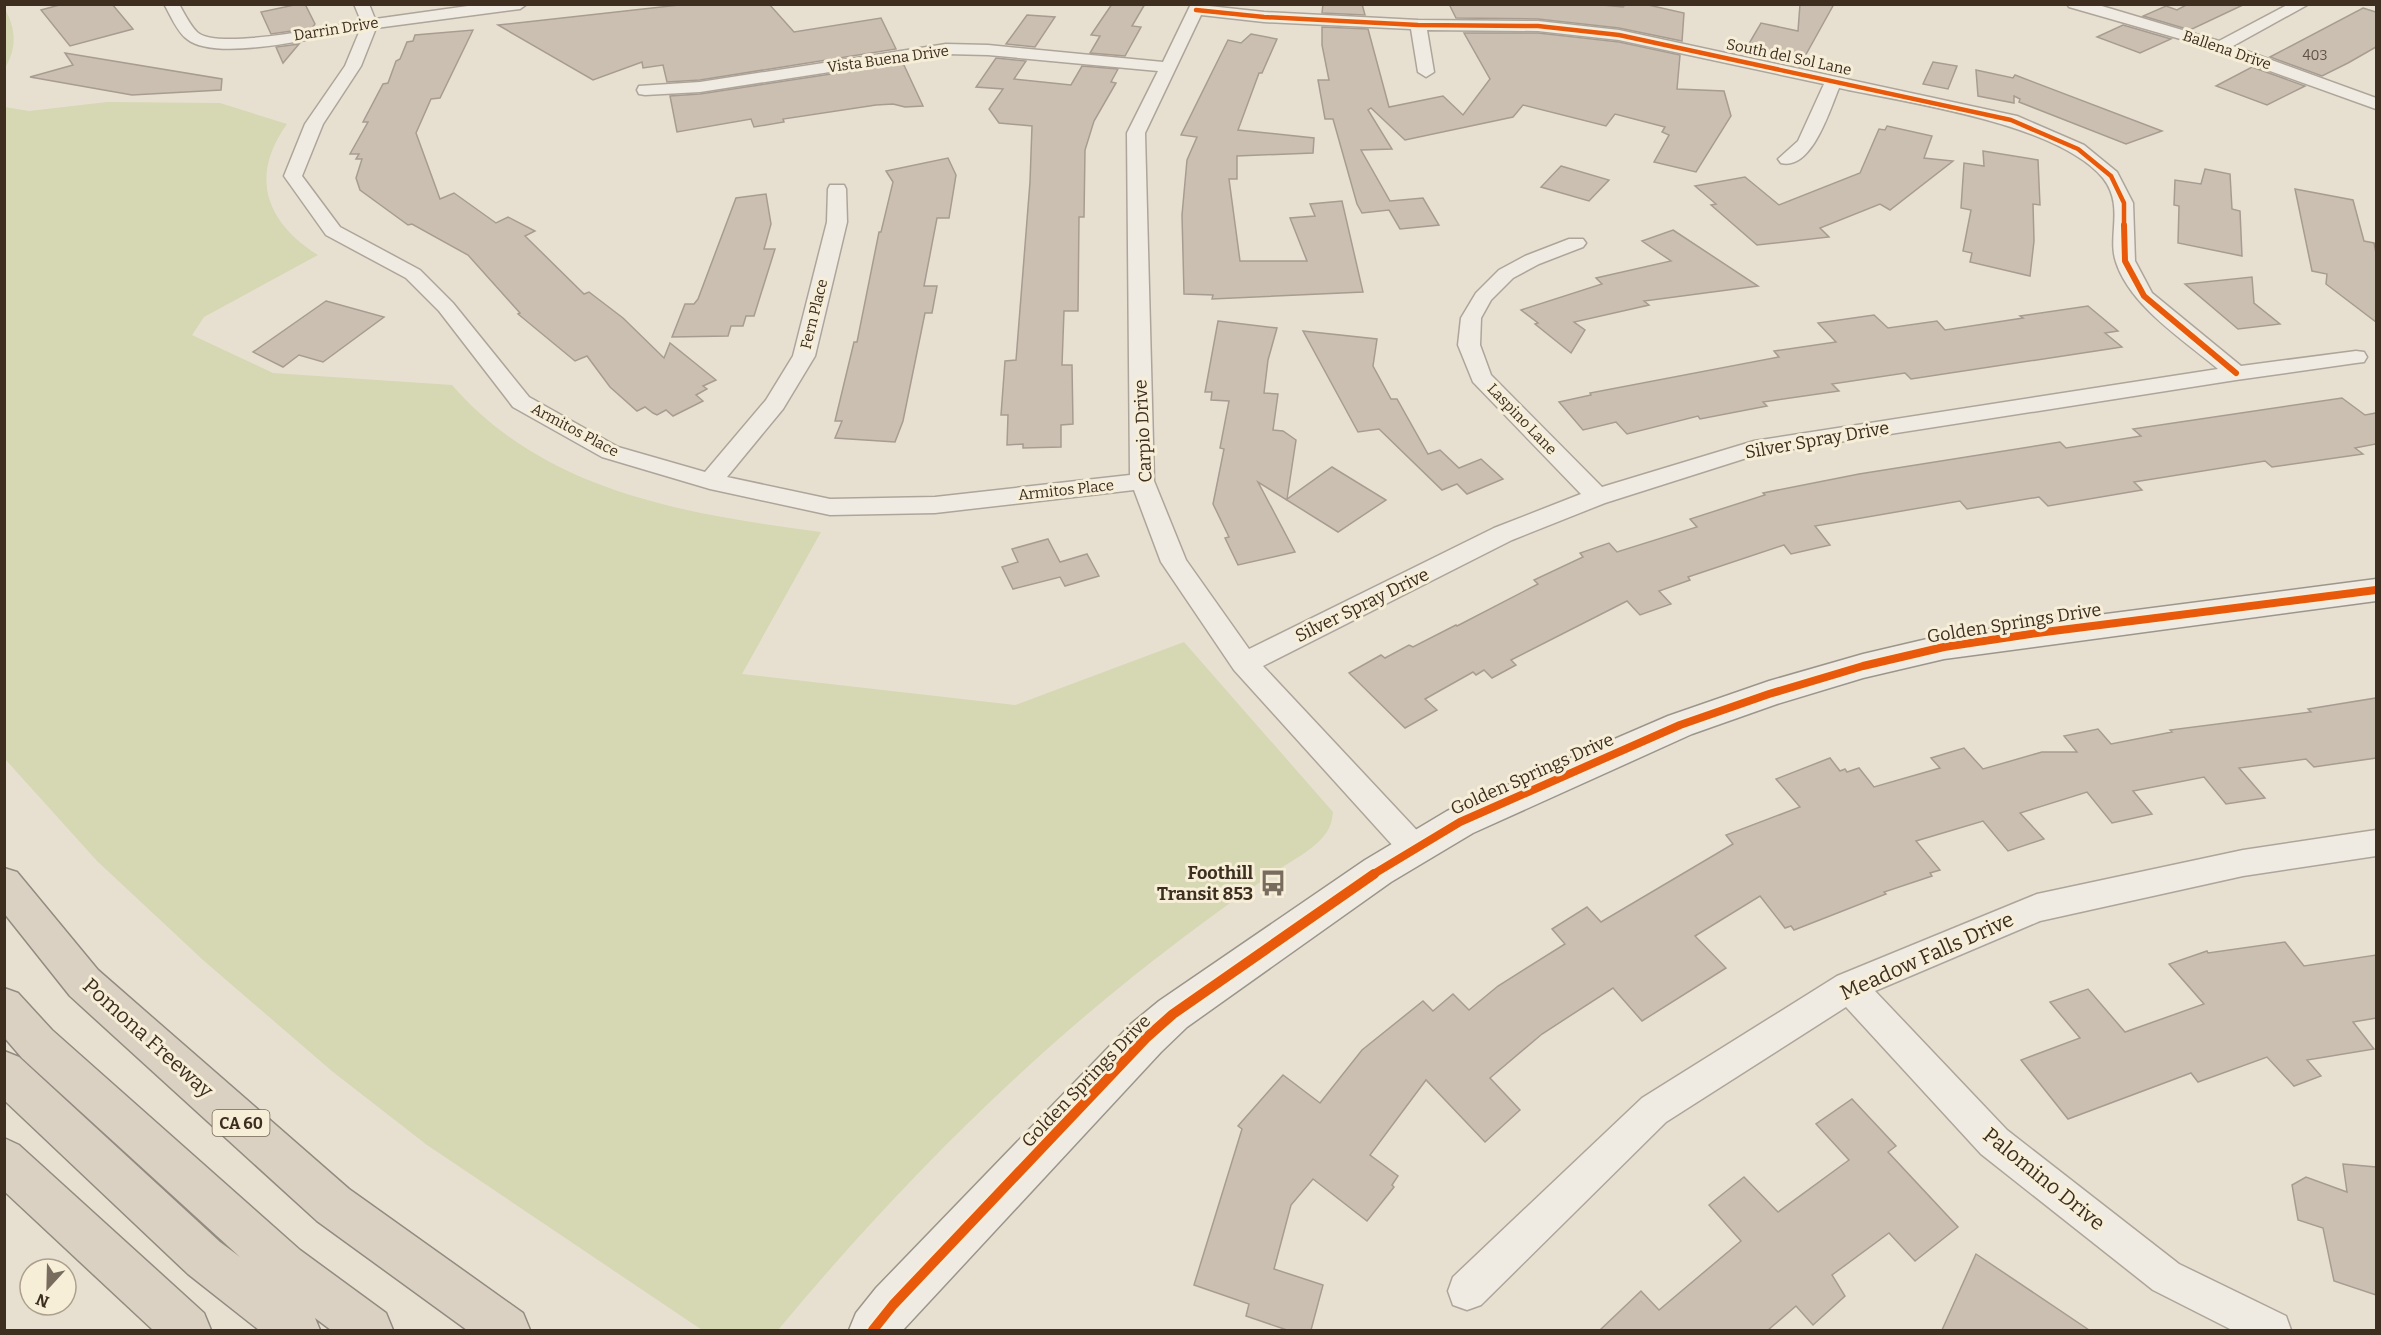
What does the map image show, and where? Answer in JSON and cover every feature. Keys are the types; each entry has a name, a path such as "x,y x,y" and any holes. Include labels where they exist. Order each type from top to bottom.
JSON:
{"highway":[{"name":"Pomona Freeway","path":"4,884 84,983 333,1205 506,1330"},
{"path":"4,1006 37,1044 284,1266 369,1330"},
{"path":"4,1071 204,1258 296,1330"},
{"path":"4,1160 187,1330"}],"main road":[{"name":"Golden Springs Drive","path":"873,1330 892,1305 1146,1038 1173,1014 1378,871 1460,822 1680,725 1768,694 1863,666 1944,648 2037,633 2376,590"}],"street":[{"name":"Darrin Drive","path":"171,4 192,36 214,45 244,44 365,14 520,4"},
{"name":"Ballena Drive","path":"2074,4 2114,13 2219,47 2376,104"},
{"path":"2219,47 2302,4"},
{"name":"South del Sol Lane","path":"1197,7 1264,17 1418,25 1538,26 1619,35 2011,120 2078,149 2111,176 2124,202 2125,261 2144,296 2236,373"},
{"name":"Carpio Drive","path":"1197,7 1136,133 1142,482 1174,562 1244,663 1415,849"},
{"name":"Armitos Place","path":"365,14 353,66 314,124 293,176 333,231 413,274 446,307 521,402 610,452 710,482 830,507 935,505 1142,482"},
{"path":"1418,25 1426,72"},
{"name":"Vista Buena Drive","path":"645,90 700,87 946,49 988,50 1167,67"},
{"path":"1787,159 1806,144 1834,81"},
{"name":"Fern Place","path":"710,482 775,405 804,356 837,222 837,189"},
{"name":"Laspino Lane","path":"1575,243 1532,260 1506,274 1483,297 1471,318 1469,345 1481,377 1597,497"},
{"name":"Silver Spray Drive","path":"1244,663 1503,534 1597,497 1754,448 2236,373 2356,357"},
{"name":"Meadow Falls Drive","path":"1467,1291 1654,1110 1849,987 2037,908 2243,863 2376,843"},
{"name":"Palomino Drive","path":"1849,987 1994,1142 2166,1277 2271,1330"}],"green space":[{"path":"5,9 14,38 12,53 5,68"},
{"path":"107,102 220,103 287,124 275,143 268,162 266,180 269,197 275,213 286,228 318,255 204,317 192,335 273,373 452,385 489,422 530,451 575,474 622,492 670,506 720,517 821,532 742,674 1015,705 1184,642 1333,812 1327,831 1299,857 1214,915 1125,983 1019,1075 918,1173 870,1224 778,1330 702,1330 427,1145 333,1072 203,960 97,861 5,759 5,107 29,111"}],"building":[{"path":"63,4 112,4 133,29 70,46 41,10"},
{"path":"305,4 315,24 312,28 271,34 261,12"},
{"path":"688,4 769,4 794,32 881,18 896,49 700,80 667,82 663,65 643,68 642,62 593,80 498,25"},
{"path":"1112,4 1145,4 1132,26 1141,27 1125,56 1090,53 1100,36 1091,35"},
{"path":"1323,4 1362,4 1365,15 1322,13"},
{"path":"1449,4 1592,4 1623,7 1626,4 1644,4 1684,13 1682,41 1619,28 1538,19 1456,18"},
{"path":"1800,4 1834,4 1799,67 1794,66 1795,57 1747,47 1761,23 1798,31"},
{"path":"2188,4 2245,4 2190,30 2143,16 2166,6 2177,10"},
{"path":"2363,8 2376,12 2376,47 2348,63 2322,76 2270,57"},
{"path":"1027,15 1055,17 1035,47 1006,44"},
{"path":"2123,25 2171,39 2140,53 2097,37"},
{"path":"1322,27 1368,29 1389,107 1443,96 1463,115 1490,79 1464,33 1538,33 1619,42 1680,55 1677,89 1724,91 1731,116 1696,172 1654,162 1669,135 1662,132 1665,127 1615,114 1606,126 1523,105 1513,117 1405,140 1371,108 1368,110 1392,149 1361,150 1390,201 1423,198 1439,225 1400,229 1389,210 1362,213 1357,204 1333,119 1325,119 1318,80 1329,80 1322,45"},
{"path":"473,30 440,98 431,99 416,133 440,199 454,193 496,223 508,217 535,231 525,236 584,294 589,292 623,318 664,358 670,343 716,380 703,386 707,389 696,395 703,401 673,416 666,410 657,415 645,407 637,411 610,387 587,356 575,361 518,314 520,313 468,255 412,224 408,225 360,190 356,178 362,159 356,159 359,154 350,154 368,122 363,122 383,84 388,83 396,61 400,59 407,42 413,41 415,35"},
{"path":"1251,34 1277,39 1262,73 1259,73 1238,130 1314,138 1313,153 1237,156 1237,179 1229,179 1240,261 1307,261 1290,218 1315,216 1310,204 1342,201 1363,292 1212,299 1213,295 1184,294 1182,215 1187,160 1197,137 1181,135 1228,40 1241,43"},
{"path":"299,44 283,63 276,47"},
{"path":"65,53 222,79 221,90 132,95 30,77 73,65"},
{"path":"996,58 1026,61 1014,79 1071,85 1082,66 1118,69 1111,82 1116,83 1094,121 1085,150 1084,217 1079,217 1078,311 1064,311 1062,365 1072,365 1073,424 1061,425 1061,447 1023,448 1023,444 1007,445 1008,415 1001,415 1005,361 1016,360 1030,182 1032,126 999,123 989,109 1003,89 976,87"},
{"path":"1933,62 1957,66 1948,89 1923,84"},
{"path":"903,63 923,106 876,105 783,119 784,122 754,127 751,119 677,132 670,96 700,94"},
{"path":"2252,67 2305,86 2267,105 2216,86"},
{"path":"1976,70 2013,78 2015,75 2162,131 2126,144 2019,102 2020,99 2014,96 2014,103 1978,96"},
{"path":"1887,126 1932,136 1924,158 1953,161 1890,210 1880,204 1820,228 1829,237 1757,245 1711,205 1716,204 1695,186 1745,177 1779,205 1860,173 1879,129 1885,130"},
{"path":"1983,151 2038,160 2040,205 2033,204 2034,241 2030,276 1970,262 1972,253 1963,251 1971,210 1961,208 1964,163 1984,166"},
{"path":"948,158 956,175 949,218 937,218 924,286 937,286 932,313 925,313 903,421 895,442 835,438 842,421 835,421 854,342 857,342 879,232 881,232 893,182 886,171"},
{"path":"1561,166 1609,180 1589,201 1541,187"},
{"path":"2205,169 2230,174 2232,209 2240,211 2242,256 2178,243 2179,206 2174,205 2175,180 2201,184"},
{"path":"2295,189 2353,200 2364,241 2374,243 2376,253 2376,322 2326,284 2327,274 2312,271"},
{"path":"766,194 771,224 764,249 775,249 754,316 746,316 743,326 731,326 728,336 672,337 685,304 694,304 698,299 736,198"},
{"path":"1673,230 1758,286 1644,301 1649,305 1574,322 1585,330 1571,353 1521,310 1602,284 1596,278 1671,261 1642,241"},
{"path":"2252,277 2254,303 2280,324 2238,329 2185,284"},
{"path":"326,301 384,317 323,362 299,355 283,367 253,352"},
{"path":"2088,306 2118,331 2105,333 2122,347 1911,379 1905,373 1832,384 1839,391 1763,402 1767,406 1700,419 1698,416 1627,434 1616,422 1583,430 1559,402 1591,395 1590,393 1779,357 1774,351 1836,342 1818,323 1874,315 1888,328 1937,321 1945,330"},
{"path":"1218,321 1277,328 1268,360 1264,393 1278,394 1273,430 1283,431 1296,440 1287,499 1332,467 1386,500 1338,532 1258,482 1295,552 1238,565 1225,538 1229,537 1213,504 1224,449 1220,448 1229,401 1211,400 1212,392 1205,392"},
{"path":"1303,331 1377,339 1373,366 1391,399 1397,399 1428,454 1440,450 1459,468 1481,459 1503,479 1467,494 1457,484 1442,490 1379,429 1358,432"},
{"path":"2342,398 2365,415 2376,413 2376,444 2355,448 2363,454 2272,467 2265,461 2134,482 2142,490 2048,506 2039,497 1967,509 1960,501 1815,526 1830,545 1791,554 1784,545 1688,577 1690,580 1659,591 1671,604 1640,615 1627,601 1511,660 1516,665 1492,678 1484,670 1476,675 1473,672 1425,699 1437,710 1405,728 1349,673 1381,655 1385,658 1409,645 1413,647 1538,584 1534,580 1583,557 1580,553 1609,543 1617,552 1697,527 1690,519 1765,495 1763,493 1859,474 2060,442 2066,448 2141,436 2133,429"},
{"path":"1048,539 1060,562 1087,554 1099,576 1065,586 1060,577 1013,589 1002,567 1018,562 1012,549"},
{"path":"2376,698 2376,758 2314,767 2306,759 2239,768 2265,798 2226,804 2204,777 2133,791 2152,814 2112,823 2087,792 2020,813 2044,839 2008,851 1983,821 1916,841 1940,870 1930,873 1932,876 1884,892 1886,894 1794,930 1791,926 1785,928 1760,896 1695,936 1726,968 1642,1021 1613,988 1542,1034 1490,1078 1520,1110 1485,1142 1426,1080 1370,1155 1398,1176 1392,1185 1394,1187 1367,1221 1313,1179 1291,1205 1274,1269 1323,1285 1311,1330 1287,1330 1246,1316 1249,1304 1194,1285 1242,1129 1238,1126 1283,1075 1320,1103 1362,1050 1423,1001 1433,1011 1453,994 1469,1010 1498,986 1565,944 1552,929 1587,907 1601,922 1733,844 1726,835 1800,807 1776,779 1830,758 1840,771 1845,769 1847,772 1859,768 1874,787 1940,768 1931,758 1964,748 1983,769 2042,752 2077,752 2064,736 2098,729 2111,744 2172,732 2170,730 2311,712 2308,709"},
{"path":"2285,942 2304,966 2376,955 2376,1018 2353,1022 2374,1049 2307,1060 2321,1076 2294,1086 2267,1057 2198,1082 2191,1073 2068,1119 2021,1060 2080,1038 2050,1002 2088,989 2125,1032 2204,1004 2169,964 2207,951 2208,953"},
{"path":"1852,1099 1896,1146 1888,1152 1958,1227 1915,1261 1889,1233 1832,1275 1845,1296 1813,1325 1796,1306 1768,1330 1600,1330 1641,1291 1659,1310 1741,1241 1709,1205 1744,1177 1778,1212 1849,1160 1816,1124"},
{"path":"2343,1164 2376,1167 2376,1295 2334,1281 2323,1228 2298,1220 2292,1185 2306,1177 2347,1192"},
{"path":"1976,1254 2089,1330 1942,1330"}],"cycle path":[{"path":"1196,10 1264,17 1418,25 1538,26 1619,35 2011,120 2078,149 2111,176 2124,203 2125,261 2144,296 2236,373"},
{"path":"873,1330 893,1305 1146,1038 1173,1014 1378,871 1460,822 1680,725 1769,694 1863,666 1944,647 2037,633 2376,590"}],"place":[{"name":"Foothill Transit 853","path":"1273,883"}]}
